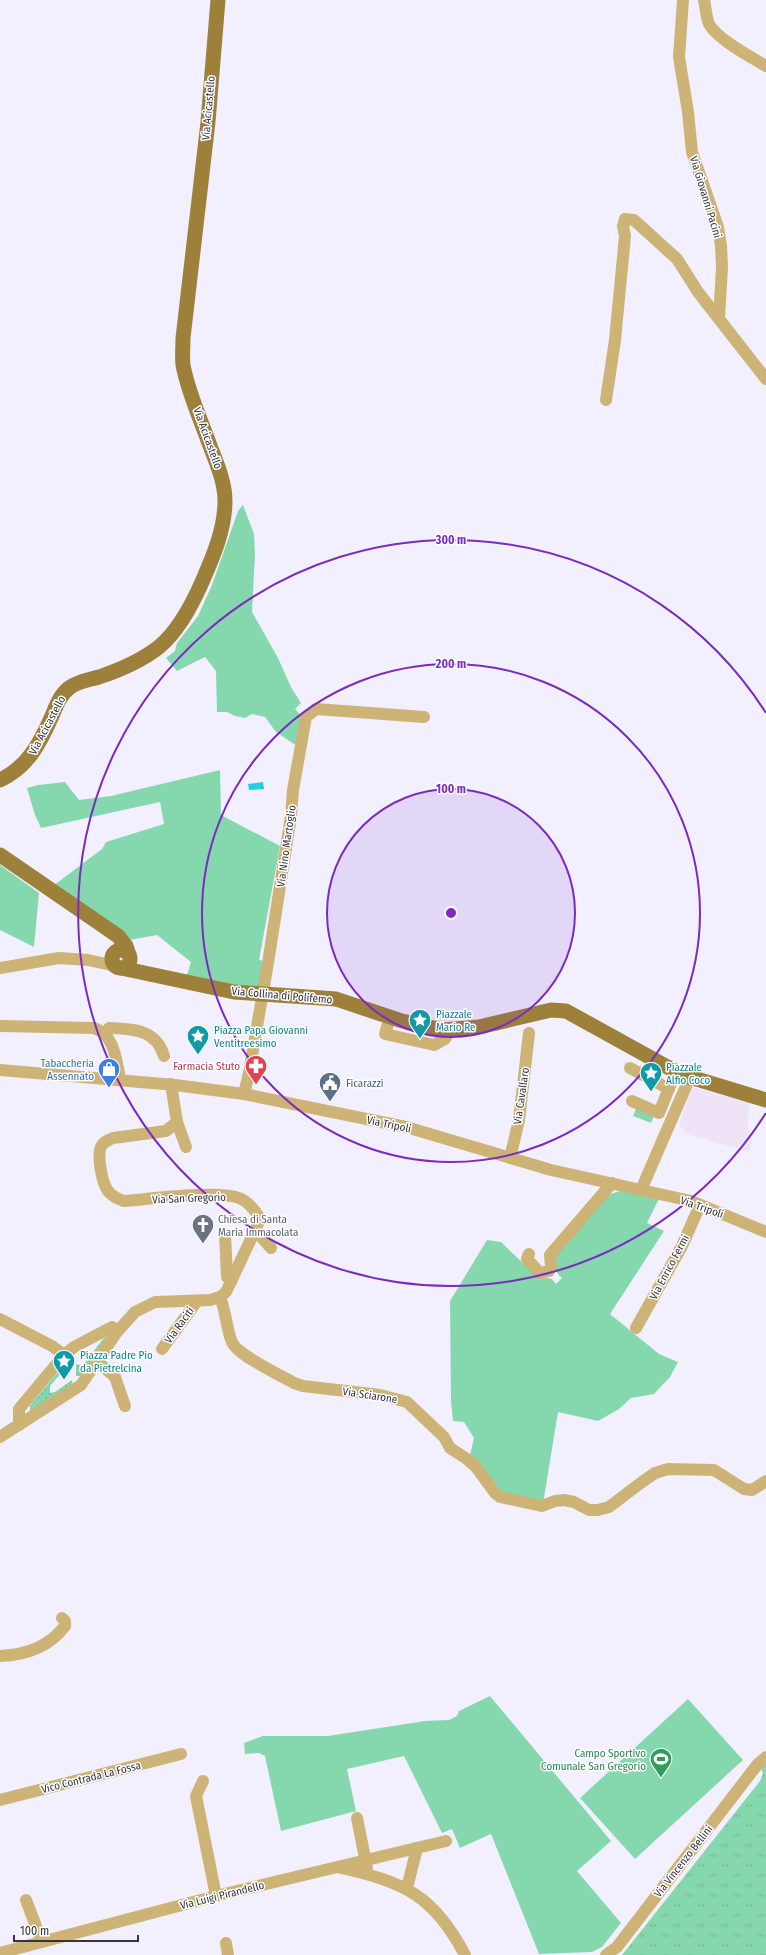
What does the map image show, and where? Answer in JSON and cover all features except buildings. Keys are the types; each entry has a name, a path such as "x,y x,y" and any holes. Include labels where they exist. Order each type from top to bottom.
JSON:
{"main road":[{"name":"Via Acicastello","path":"1,780 21,768 36,748 59,699 65,691 76,683 119,670 134,663 168,639 186,613 209,567 224,518 225,500 223,482 188,383 183,365 182,338 208,122 218,0"},
{"path":"1,856 122,940 122,959"},
{"name":"Via Collina di Polifemo","path":"122,959 157,975 234,992 336,999 422,1026 450,1030 479,1027 551,1010 566,1011 644,1055 683,1074 766,1100"}],"street":[{"name":"Via Giovanni Pacini","path":"683,0 679,57 688,112 691,144 718,227 721,246 722,267 719,319"},
{"path":"704,0 708,23 712,29 766,66"},
{"path":"606,400 615,340 625,236 622,226 625,219 634,220 677,259 698,292 766,379"},
{"name":"Via Nino Martoglio","path":"244,1094 250,1073 292,816 293,790 306,717 316,709 424,717"},
{"path":"0,968 59,958 88,960 122,959"},
{"path":"0,1026 94,1028 105,1034 113,1048 120,1079"},
{"path":"105,1034 109,1028 141,1031 155,1038 161,1045 164,1056"},
{"name":"Via Cavallaro","path":"510,1158 519,1120 529,1033"},
{"path":"630,1068 669,1089"},
{"name":"Via Tripoli","path":"0,1070 171,1084 244,1094 406,1126 551,1170 612,1183 700,1205 766,1232"},
{"path":"632,1101 659,1113 669,1089 683,1074"},
{"path":"641,1190 683,1074"},
{"path":"171,1084 177,1122 186,1147"},
{"name":"Via San Gregorio","path":"177,1122 166,1131 113,1138 106,1141 101,1146 99,1154 103,1178 107,1190 115,1197 124,1201 206,1196 238,1197 245,1201 259,1217 255,1230 232,1280 226,1292 220,1297"},
{"path":"529,1254 527,1259 530,1264 540,1273 549,1271 551,1267 550,1255 612,1183"},
{"name":"Via Enrico Fermi","path":"636,1328 682,1246 700,1205"},
{"path":"255,1230 271,1248"},
{"path":"225,1234 227,1277 232,1280"},
{"path":"0,1437 74,1391 89,1376 117,1332 136,1312 155,1302 197,1301 220,1297"},
{"name":"Via Sciarone","path":"220,1297 223,1304 231,1341 240,1352 298,1385 380,1396 407,1402 444,1437 450,1448 467,1458 476,1467 489,1486 500,1497 542,1506 564,1500 574,1502 589,1510 598,1510 609,1507 648,1478 668,1469 714,1470 744,1489 752,1490 766,1481"},
{"name":"Via Raciti","path":"162,1349 197,1301"},
{"path":"0,1319 52,1346 64,1355"},
{"path":"19,1426 19,1409 64,1355 74,1347 112,1326"},
{"path":"98,1362 115,1377 125,1406"},
{"path":"0,1656 24,1653 51,1642 65,1626 62,1618"},
{"name":"Vico Contrada La Fossa","path":"0,1800 181,1754"},
{"name":"Via Vincenzo Bellini","path":"606,1955 617,1946 762,1761"},
{"path":"203,1782 196,1796 216,1896"},
{"path":"357,1818 367,1860 367,1873"},
{"name":"Via Luigi Pirandello","path":"0,1954 216,1896 446,1841"},
{"path":"407,1888 416,1848"},
{"path":"339,1867 367,1873 407,1888 435,1910 446,1923 465,1955"},
{"path":"26,1900 42,1942"},
{"path":"226,1943 228,1955"}],"shaded area":[{"path":"692,1087 749,1103 748,1124 752,1142 749,1152 687,1134 679,1124"}],"green space":[{"path":"243,505 254,534 255,554 252,612 278,658 291,687 301,703 295,709 302,717 297,746 276,732 265,717 252,714 245,718 235,716 227,712 217,712 216,671 205,657 177,671 166,658 175,651 177,643 198,616 212,585 238,511"},
{"path":"220,770 221,815 280,846 259,960 264,961 258,988 233,985 187,975 191,962 157,935 130,940 53,886 102,849 106,842 164,824 160,802 41,828 35,815 27,788 38,785 65,782 79,800 111,796"},
{"path":"0,865 39,893 34,947 0,930"},
{"path":"639,1102 657,1109 651,1123 633,1116"},
{"path":"620,1191 659,1199 647,1223 664,1231 610,1314 659,1354 678,1362 670,1377 654,1394 631,1398 619,1409 598,1421 558,1412 543,1504 498,1492 470,1455 474,1438 464,1422 453,1421 451,1401 450,1301 487,1240 501,1242 530,1270 539,1276 552,1279 556,1284 562,1278 557,1272 555,1266 555,1257 608,1195"},
{"path":"110,1336 84,1376 76,1376 76,1364 82,1366 104,1338"},
{"path":"67,1361 70,1362 70,1365 67,1366 50,1386 50,1393 55,1392 72,1380 73,1386 30,1412 30,1406"},
{"path":"490,1696 611,1841 577,1871 621,1923 602,1947 592,1952 539,1954 491,1834 460,1848 452,1829 442,1833 404,1756 347,1769 356,1811 281,1831 265,1756 259,1753 245,1754 244,1743 263,1736 328,1736 425,1721 449,1720 457,1716 459,1711"},
{"name":"Campo Sportivo Comunale San Gregorio","path":"688,1699 743,1760 635,1859 580,1798"},
{"path":"766,1762 766,1955 622,1955 760,1781 763,1773 760,1767"}],"water":[{"path":"263,782 264,789 249,790 248,784"}],"place":[{"name":"Piazzale Mario Re","path":"420,1040"},
{"name":"Piazza Papa Giovanni Ventitreesimo","path":"198,1056"},
{"name":"Farmacia Stuto","path":"256,1086"},
{"name":"Tabaccheria Assennato","path":"109,1088"},
{"name":"Piazzale Alfio Coco","path":"651,1092"},
{"name":"Ficarazzi","path":"330,1102"},
{"name":"Chiesa di Santa Maria Immacolata","path":"203,1244"},
{"name":"Piazza Padre Pio da Pietrelcina","path":"64,1380"},
{"name":"Campo Sportivo Comunale San Gregorio","path":"661,1778"}]}
